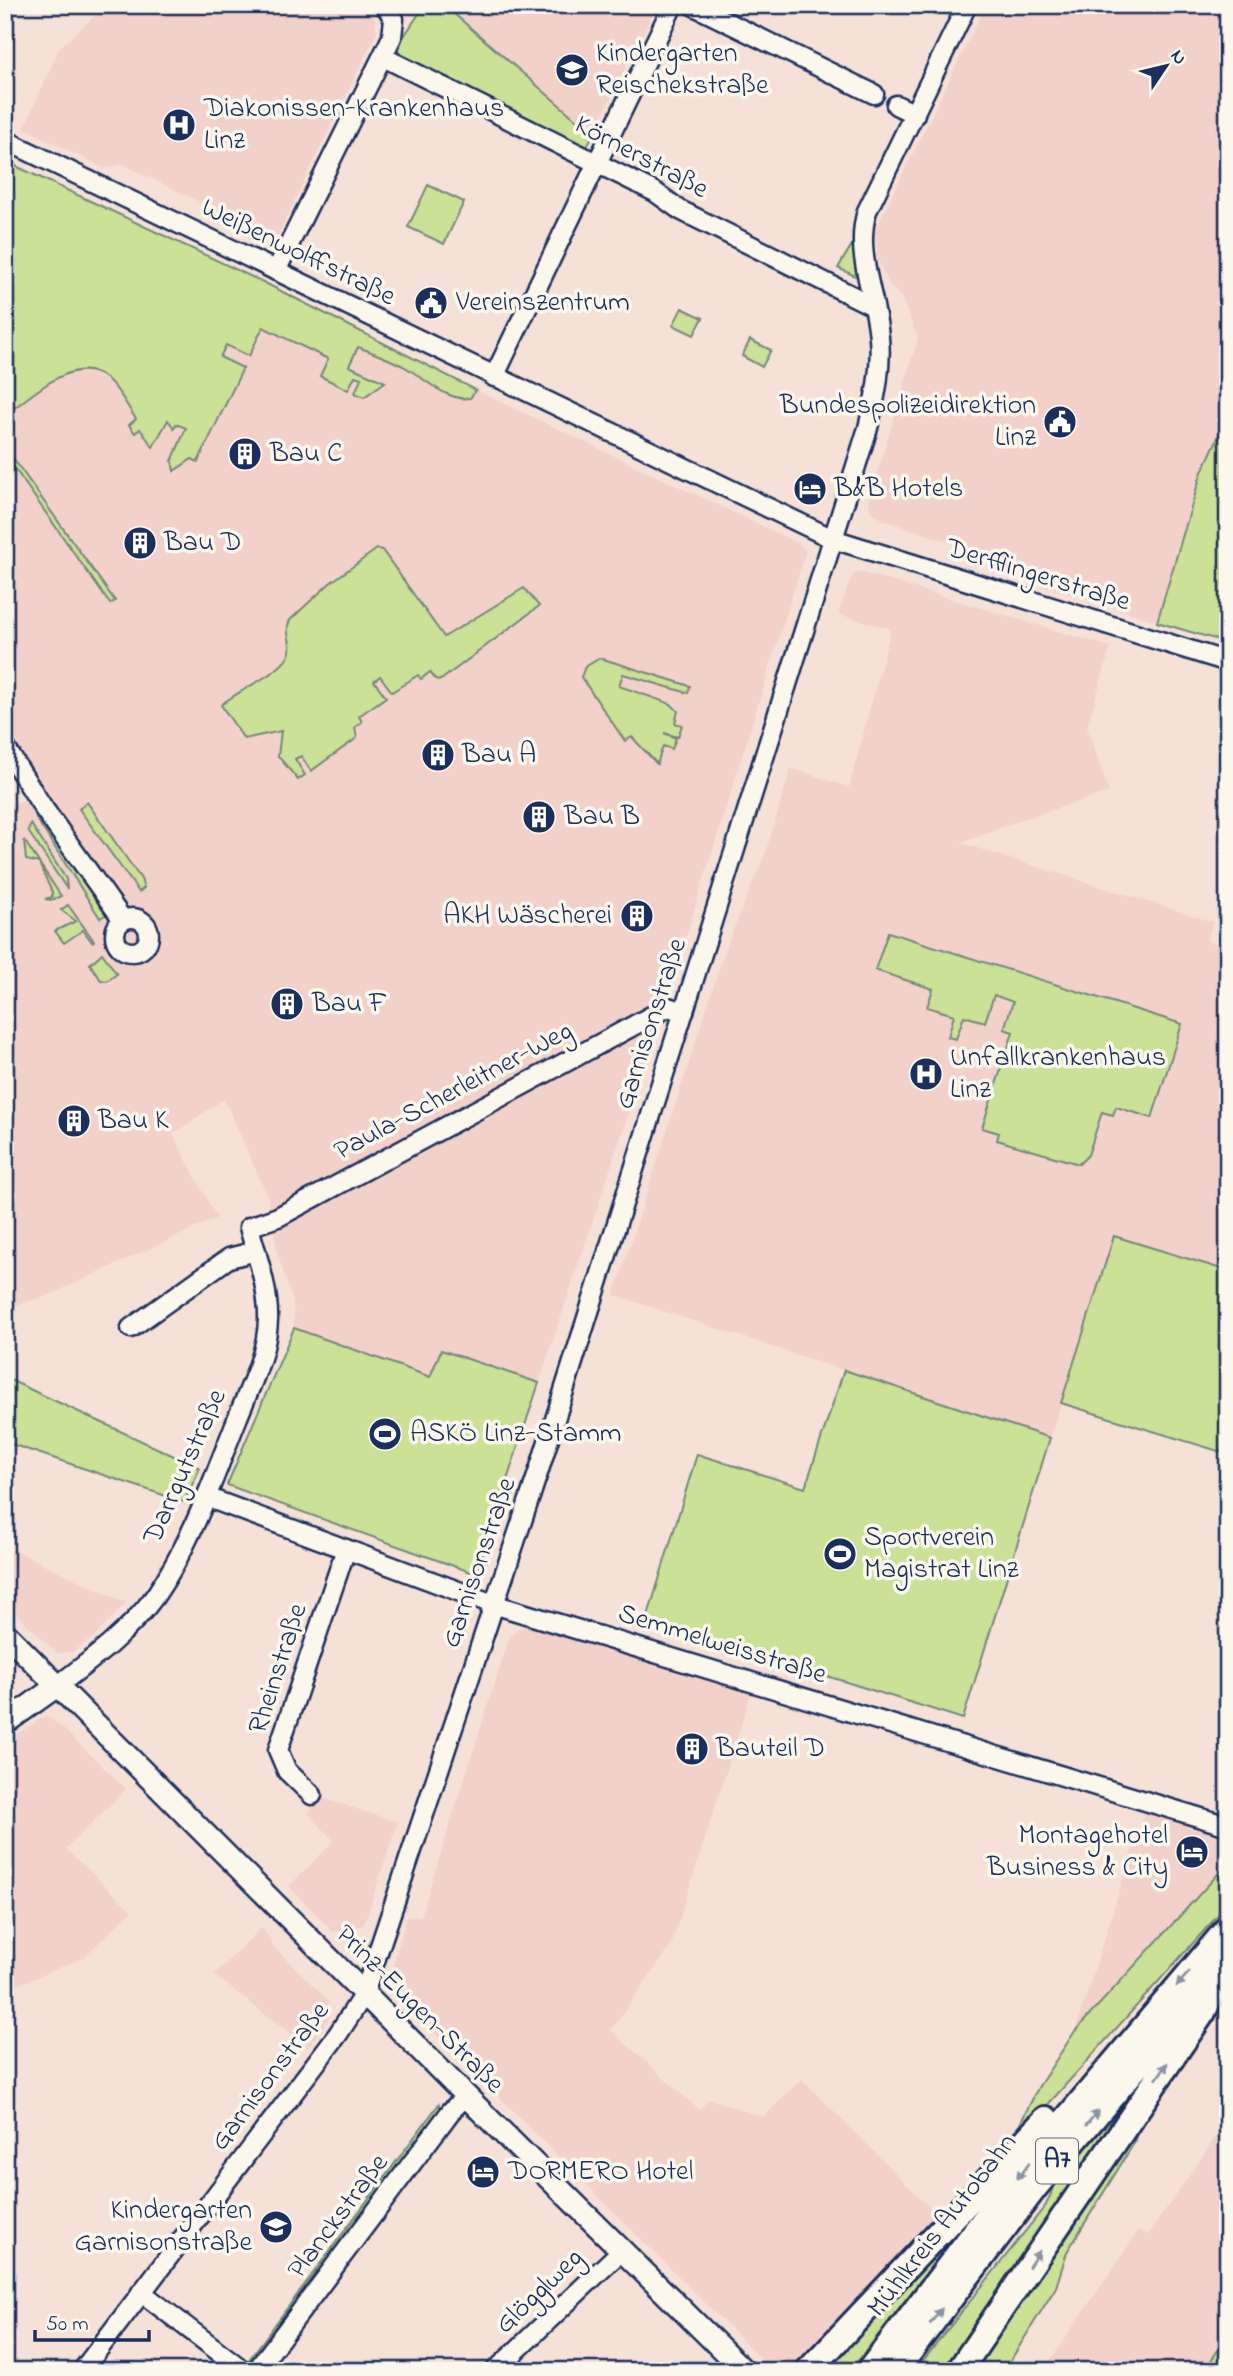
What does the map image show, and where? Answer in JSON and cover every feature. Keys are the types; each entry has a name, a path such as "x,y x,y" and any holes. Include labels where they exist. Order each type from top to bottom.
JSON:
{"highway":[{"name":"Mühlkreis Autobahn","path":"869,2371 1002,2197 1112,2061 1228,1928"},
{"name":"Mühlkreis Autobahn","path":"895,2371 1036,2186 1228,1958"},
{"path":"958,2371 1203,2012 1228,1958"},
{"path":"808,2371 1049,2116 1112,2061"}],"main road":[{"name":"Prinz-Eugen-Straße","path":"5,1633 744,2371"},
{"path":"5,1723 57,1686"}],"street":[{"path":"494,377 673,5"},
{"path":"692,5 874,94"},
{"name":"Garnisonstraße","path":"82,2371 338,2034 364,1994 539,1470 875,400 880,338 862,247 863,223 967,5"},
{"path":"276,271 393,37 390,12"},
{"name":"Körnerstraße","path":"383,58 596,162 655,192 680,210 873,306"},
{"path":"896,105 915,114"},
{"name":"Weißenwolffstraße","path":"5,140 833,539"},
{"name":"Derfflingerstraße","path":"833,539 1228,662"},
{"path":"5,747 44,809 123,920"},
{"name":"Paula-Scherleitner-Weg","path":"249,1227 278,1217 668,1007 684,1012"},
{"name":"Darrgutstraße","path":"57,1686 105,1648 142,1612 170,1569 206,1497 265,1340 268,1306 249,1227"},
{"path":"131,1328 229,1258 256,1251"},
{"name":"Semmelweisstraße","path":"206,1497 493,1604 1228,1826"},
{"name":"Rheinstraße","path":"312,1796 287,1771 278,1750 346,1549"},
{"name":"Planckstraße","path":"256,2371 451,2111 466,2096"},
{"name":"Glögglweg","path":"495,2371 621,2251"},
{"path":"141,2292 244,2371"}],"shaded area":[{"name":"Diakonissen-Krankenhaus Linz","path":"107,5 361,5 374,15 377,32 276,239 122,164 105,169 24,128 60,47"},
{"name":"Kindergarten Reischekstraße","path":"444,5 657,5 593,134"},
{"name":"Bundespolizeidirektion Linz","path":"986,5 1192,5 1228,21 1228,643 1040,585 1037,571 883,520 870,510 869,500 918,338 901,297 891,287 878,261 875,230"},
{"path":"5,161 265,283 476,390 800,544 806,551 664,1007 539,1383 441,1350 431,1377 294,1328 293,1302 278,1256 267,1195 224,1099 173,1134 217,1218 45,1297 5,1308 5,804 38,798 46,792 5,734"},
{"name":"Unfallkrankenhaus Linz","path":"858,571 1111,647 1087,727 1109,792 1020,820 961,843 1213,922 1207,941 1228,947 1228,1271 1114,1236 1050,1438 614,1295 726,947 766,851 791,768 849,787 891,629 838,614 851,578"},
{"path":"5,1546 126,1603 96,1635 73,1652 57,1653 5,1603"},
{"path":"531,1626 751,1694 671,1946 611,2030 699,2110 709,2099 763,2117 802,2079 938,2216 798,2362 786,2369 773,2370 768,2366 387,1985 407,1917 421,1916 509,1638 517,1629"},
{"path":"45,1716 57,1723 126,1789 66,1849 132,1911 83,1958 18,1985 5,1973 5,1742"},
{"path":"322,1798 398,1822 364,1925 333,1932 289,1886 334,1841 308,1813"},
{"path":"1144,1813 1228,1839 1228,1863 1075,2031"},
{"path":"262,1927 275,1948 328,2000 331,2013 308,2047 214,1975"},
{"path":"1228,2119 1228,2335 1204,2371 1043,2371 1139,2230 1148,2235"}],"green space":[{"path":"412,5 444,5 593,134 587,147 404,59 398,50 399,44 420,12"},
{"path":"5,161 265,283 476,390 470,398 444,393 405,367 358,347 349,366 385,382 364,397 355,393 361,378 355,376 348,390 320,376 328,359 263,327 249,356 226,345 220,357 243,368 198,462 192,459 174,471 172,461 186,428 176,424 174,428 168,420 153,447 140,429 135,433 129,425 136,419 115,388 107,379 94,372 81,371 53,380 5,415"},
{"path":"428,185 464,202 444,244 408,227"},
{"path":"853,243 858,275 855,276 838,268"},
{"path":"682,308 703,318 694,335 673,325"},
{"path":"750,340 771,350 762,367 742,356"},
{"path":"1228,416 1228,643 1157,622 1201,474"},
{"path":"5,447 115,601 110,604 10,462 5,465"},
{"path":"377,549 382,550 444,637 524,588 539,606 441,680 435,679 430,672 421,679 418,675 392,692 380,676 374,681 386,697 359,716 362,722 355,727 357,738 311,771 301,756 295,759 305,775 298,780 278,756 281,731 244,739 221,705 283,663 290,652 290,620 330,583"},
{"path":"600,658 690,686 688,693 623,674 619,686 671,704 678,711 675,723 682,725 678,737 664,733 676,738 672,749 663,746 657,764 632,737 625,741 581,677 585,667"},
{"path":"87,802 141,879 144,888 139,892 79,809"},
{"path":"39,816 107,914 100,918 36,818"},
{"path":"31,824 66,879 67,889 28,831"},
{"path":"24,840 61,896 52,900 45,899 52,897 52,892 39,863 26,860"},
{"path":"68,905 94,941 92,942 83,930 64,943 55,931 76,921 61,910"},
{"path":"888,932 1182,1024 1152,1118 1116,1107 1113,1115 1102,1112 1088,1155 1079,1164 997,1140 999,1133 982,1128 1013,1032 1004,1029 1013,1002 994,995 985,1022 964,1016 956,1039 948,1037 954,1015 927,1007 933,989 875,970"},
{"path":"102,953 117,974 107,981 101,980 90,964"},
{"path":"1114,1236 1228,1271 1228,1454 1061,1403"},
{"name":"ASKÖ Linz-Stamm","path":"294,1328 430,1377 441,1350 539,1383 476,1574 227,1485"},
{"name":"Sportverein Magistrat Linz","path":"844,1370 1050,1438 963,1719 647,1619 697,1454 805,1488"},
{"path":"10,1380 200,1468 184,1502 5,1442 5,1383"},
{"path":"1228,1863 1228,1904 1035,2119 1018,2128 1039,2086 1075,2031"},
{"path":"1173,2039 948,2371 915,2371 1046,2205 1065,2163"},
{"path":"439,2104 441,2110 254,2361 248,2361"},
{"path":"1143,2111 1134,2143 1067,2252 1056,2287 1004,2371 971,2371"},
{"path":"1021,2155 968,2227 953,2239 850,2371 824,2371"},
{"path":"1228,2335 1228,2371 1204,2371"}],"place":[{"name":"Kindergarten Reischekstraße","path":"572,70"},
{"name":"Diakonissen-Krankenhaus Linz","path":"179,125"},
{"name":"Vereinszentrum","path":"431,303"},
{"name":"Bundespolizeidirektion Linz","path":"1060,422"},
{"name":"Bau C","path":"245,454"},
{"name":"B&B Hotels","path":"810,489"},
{"name":"Bau D","path":"140,543"},
{"name":"Bau A","path":"438,755"},
{"name":"Bau B","path":"539,817"},
{"name":"AKH Wäscherei","path":"637,916"},
{"name":"Bau F","path":"287,1004"},
{"name":"Unfallkrankenhaus Linz","path":"926,1074"},
{"name":"Bau K","path":"74,1121"},
{"name":"ASKÖ Linz-Stamm","path":"385,1434"},
{"name":"Sportverein Magistrat Linz","path":"840,1554"},
{"name":"Bauteil D","path":"692,1749"},
{"name":"Montagehotel Business & City","path":"1192,1852"},
{"name":"DORMERO Hotel","path":"483,2172"},
{"name":"Kindergarten Garnisonstraße","path":"276,2227"}]}
